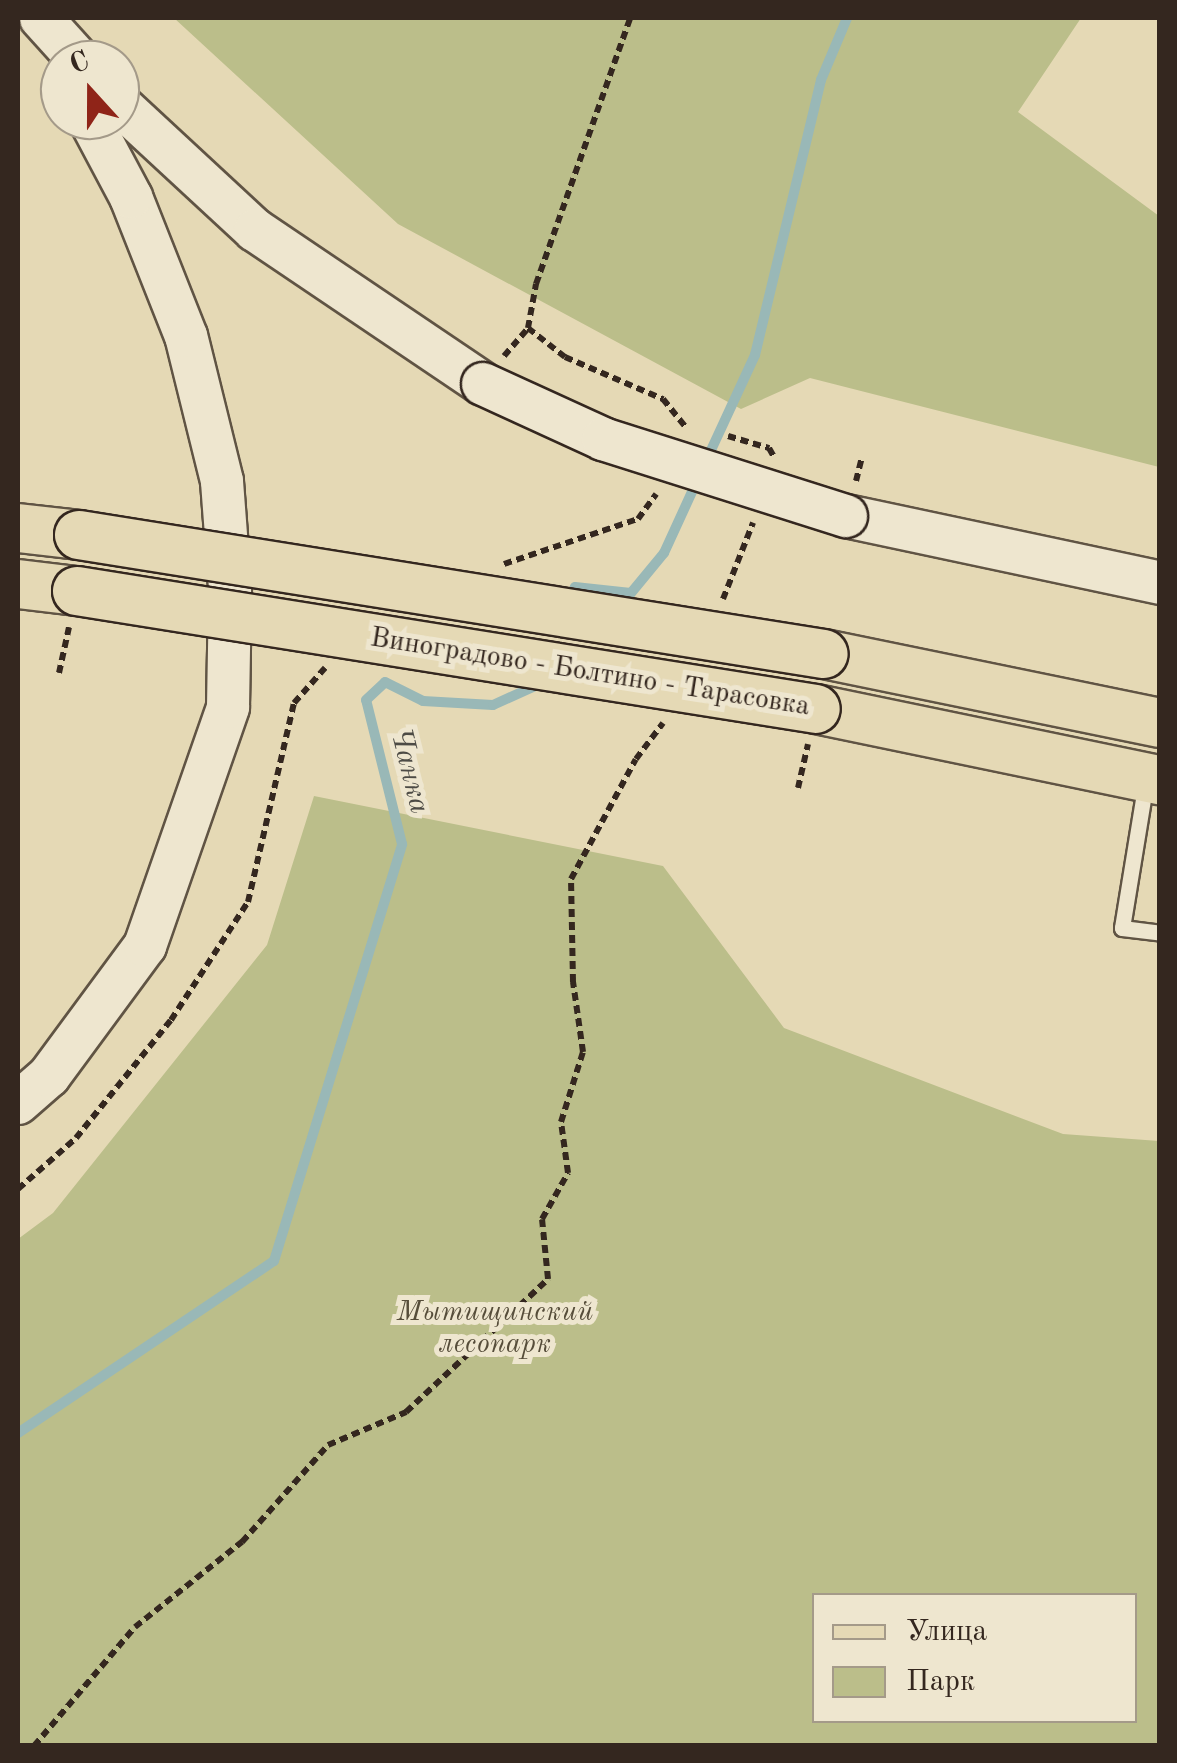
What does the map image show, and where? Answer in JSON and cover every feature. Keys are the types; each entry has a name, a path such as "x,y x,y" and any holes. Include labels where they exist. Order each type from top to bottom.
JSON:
{"main road":[{"path":"38,18 60,40"},
{"path":"140,124 255,230 483,384 603,439 846,516 1160,584"},
{"path":"18,1103 49,1076 145,946 228,707 230,588 222,481 186,336 132,197 101,140"},
{"name":"Виноградово - Болтино - Тарасовка","path":"18,528 824,654 1160,723"},
{"name":"Виноградово - Болтино - Тарасовка","path":"18,584 816,708 1153,778"}],"lane":[{"path":"1153,778 1122,928 1160,934"}],"path":[{"path":"514,342 528,328 536,284 630,18"},
{"path":"528,328 565,357 664,399 684,416 687,428 679,446"},
{"path":"730,437 768,448 778,465"},
{"path":"486,572 559,541 638,519 662,482"},
{"path":"714,618 759,510"},
{"path":"18,1189 76,1138 172,1020 248,902 294,703 329,665"},
{"path":"34,1746 135,1627 242,1542 328,1445 406,1412 548,1279 542,1219 568,1172 561,1122 584,1052 573,982 571,879 666,717"}],"green space":[{"path":"174,18 1081,18 1018,112 1159,216 1159,467 810,378 741,409 398,224"},
{"name":"Мытищинский лесопарк","path":"314,796 663,866 784,1028 1063,1134 1159,1141 1159,1745 18,1745 18,1239 53,1213 267,945"}],"waterway":[{"name":"Чанка","path":"706,461 755,355 821,80 847,18"},
{"name":"Чанка","path":"567,600 575,587 631,593 664,553 697,481"},
{"name":"Чанка","path":"18,1433 274,1261 402,844 366,700 385,682 423,701 493,705 544,682"}]}
